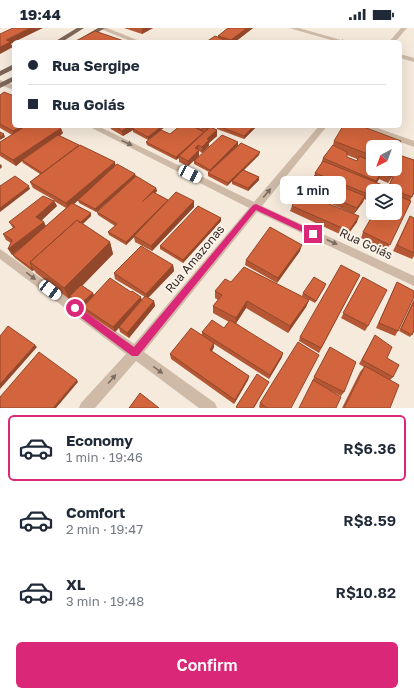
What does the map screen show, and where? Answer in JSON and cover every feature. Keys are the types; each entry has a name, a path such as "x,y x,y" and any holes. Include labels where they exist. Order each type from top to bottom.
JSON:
{"main road":[{"path":"61,40 82,28"},
{"path":"80,40 101,28"},
{"path":"0,74 12,67"},
{"path":"2,84 12,79"}],"street":[{"path":"101,28 134,40"},
{"path":"292,28 337,40"},
{"path":"394,40 404,28"},
{"path":"402,57 414,60"},
{"path":"2,84 12,87"},
{"name":"Rua Goiás","path":"96,128 256,207 414,281"},
{"name":"Rua Amazonas","path":"86,408 135,353 321,128"},
{"path":"370,128 414,144"},
{"path":"0,253 210,408"}],"building":[{"path":"13,28 30,28 6,40 11,42 0,47 0,34"},
{"path":"228,28 247,28 231,40 218,36"},
{"path":"95,31 121,40 78,40"},
{"path":"215,36 225,40 209,40"},
{"path":"4,92 12,95 12,128 18,128 13,131 0,124 0,95"},
{"path":"23,128 61,128 13,160 0,152 0,142"},
{"path":"118,128 126,128 122,131"},
{"path":"134,128 159,128 148,137 133,129"},
{"path":"178,128 196,128 204,132 176,157 146,142 161,130 170,134"},
{"path":"209,128 217,130 207,139 209,140 202,147 198,145 195,148 199,150 188,161 179,156"},
{"path":"223,128 252,128 244,136"},
{"path":"342,128 366,128 398,140 366,140 366,153 334,141"},
{"path":"58,135 79,145 42,173 22,160"},
{"path":"222,135 238,142 210,170 194,161"},
{"path":"241,143 260,152 228,183 208,173"},
{"path":"80,145 115,162 66,203 30,182"},
{"path":"333,145 347,152 347,157 357,161 359,156 366,159 366,176 379,176 376,181 323,158"},
{"path":"402,156 414,160 414,192 412,197 402,193 402,184 390,184 393,176 402,176"},
{"path":"323,161 380,184 366,184 366,193 315,173"},
{"path":"117,164 135,174 95,209 78,200"},
{"path":"243,170 259,177 248,188 232,181"},
{"path":"315,175 332,183 330,187 335,191 338,185 365,196 357,208 306,187"},
{"path":"15,176 29,186 0,208 0,186"},
{"path":"136,176 156,188 142,202 153,192 168,200 126,242 108,232 117,224 97,212"},
{"path":"302,188 317,194 314,198 359,216 349,231 292,206"},
{"path":"176,192 194,201 151,246 134,236"},
{"path":"43,196 54,201 36,217 44,222 8,249 12,240 3,234 15,227 9,222"},
{"path":"402,198 411,201 402,220"},
{"path":"72,203 91,213 80,223 77,220 30,262 31,268 13,255"},
{"path":"198,206 221,218 183,260 160,246"},
{"path":"410,216 414,218 414,253 397,245"},
{"path":"77,220 110,242 64,288 30,262"},
{"path":"370,220 402,220 390,245 363,232"},
{"path":"270,227 302,245 278,278 246,260"},
{"path":"141,246 173,265 146,294 114,273"},
{"path":"341,265 360,275 321,348 300,337"},
{"path":"244,267 309,300 290,326 247,301 236,318 213,306 222,295 215,291 225,279 231,282"},
{"path":"314,277 326,284 316,301 303,293"},
{"path":"363,277 387,290 368,326 343,313"},
{"path":"110,278 141,297 113,327 83,307"},
{"path":"397,282 414,291 414,297 398,331 379,323"},
{"path":"81,285 93,293 80,304 70,296"},
{"path":"145,296 154,301 127,333 119,327"},
{"path":"414,301 414,331 412,335 401,329"},
{"path":"212,320 224,328 230,320 283,353 270,375 202,332"},
{"path":"8,326 35,345 0,384 0,336"},
{"path":"191,328 214,343 210,350 249,376 235,400 170,354"},
{"path":"375,335 392,347 387,358 399,365 393,377 362,360"},
{"path":"298,342 319,355 291,408 267,408 260,403"},
{"path":"330,347 356,362 344,392 314,377"},
{"path":"39,352 77,380 53,408 0,408 0,397"},
{"path":"365,366 399,385 390,408 344,408"},
{"path":"257,374 269,382 253,408 236,407"},
{"path":"313,380 341,397 336,408 299,408"},
{"path":"140,393 159,408 129,408"}],"route":[{"path":"75,308 135,353 256,207 313,234"}]}
